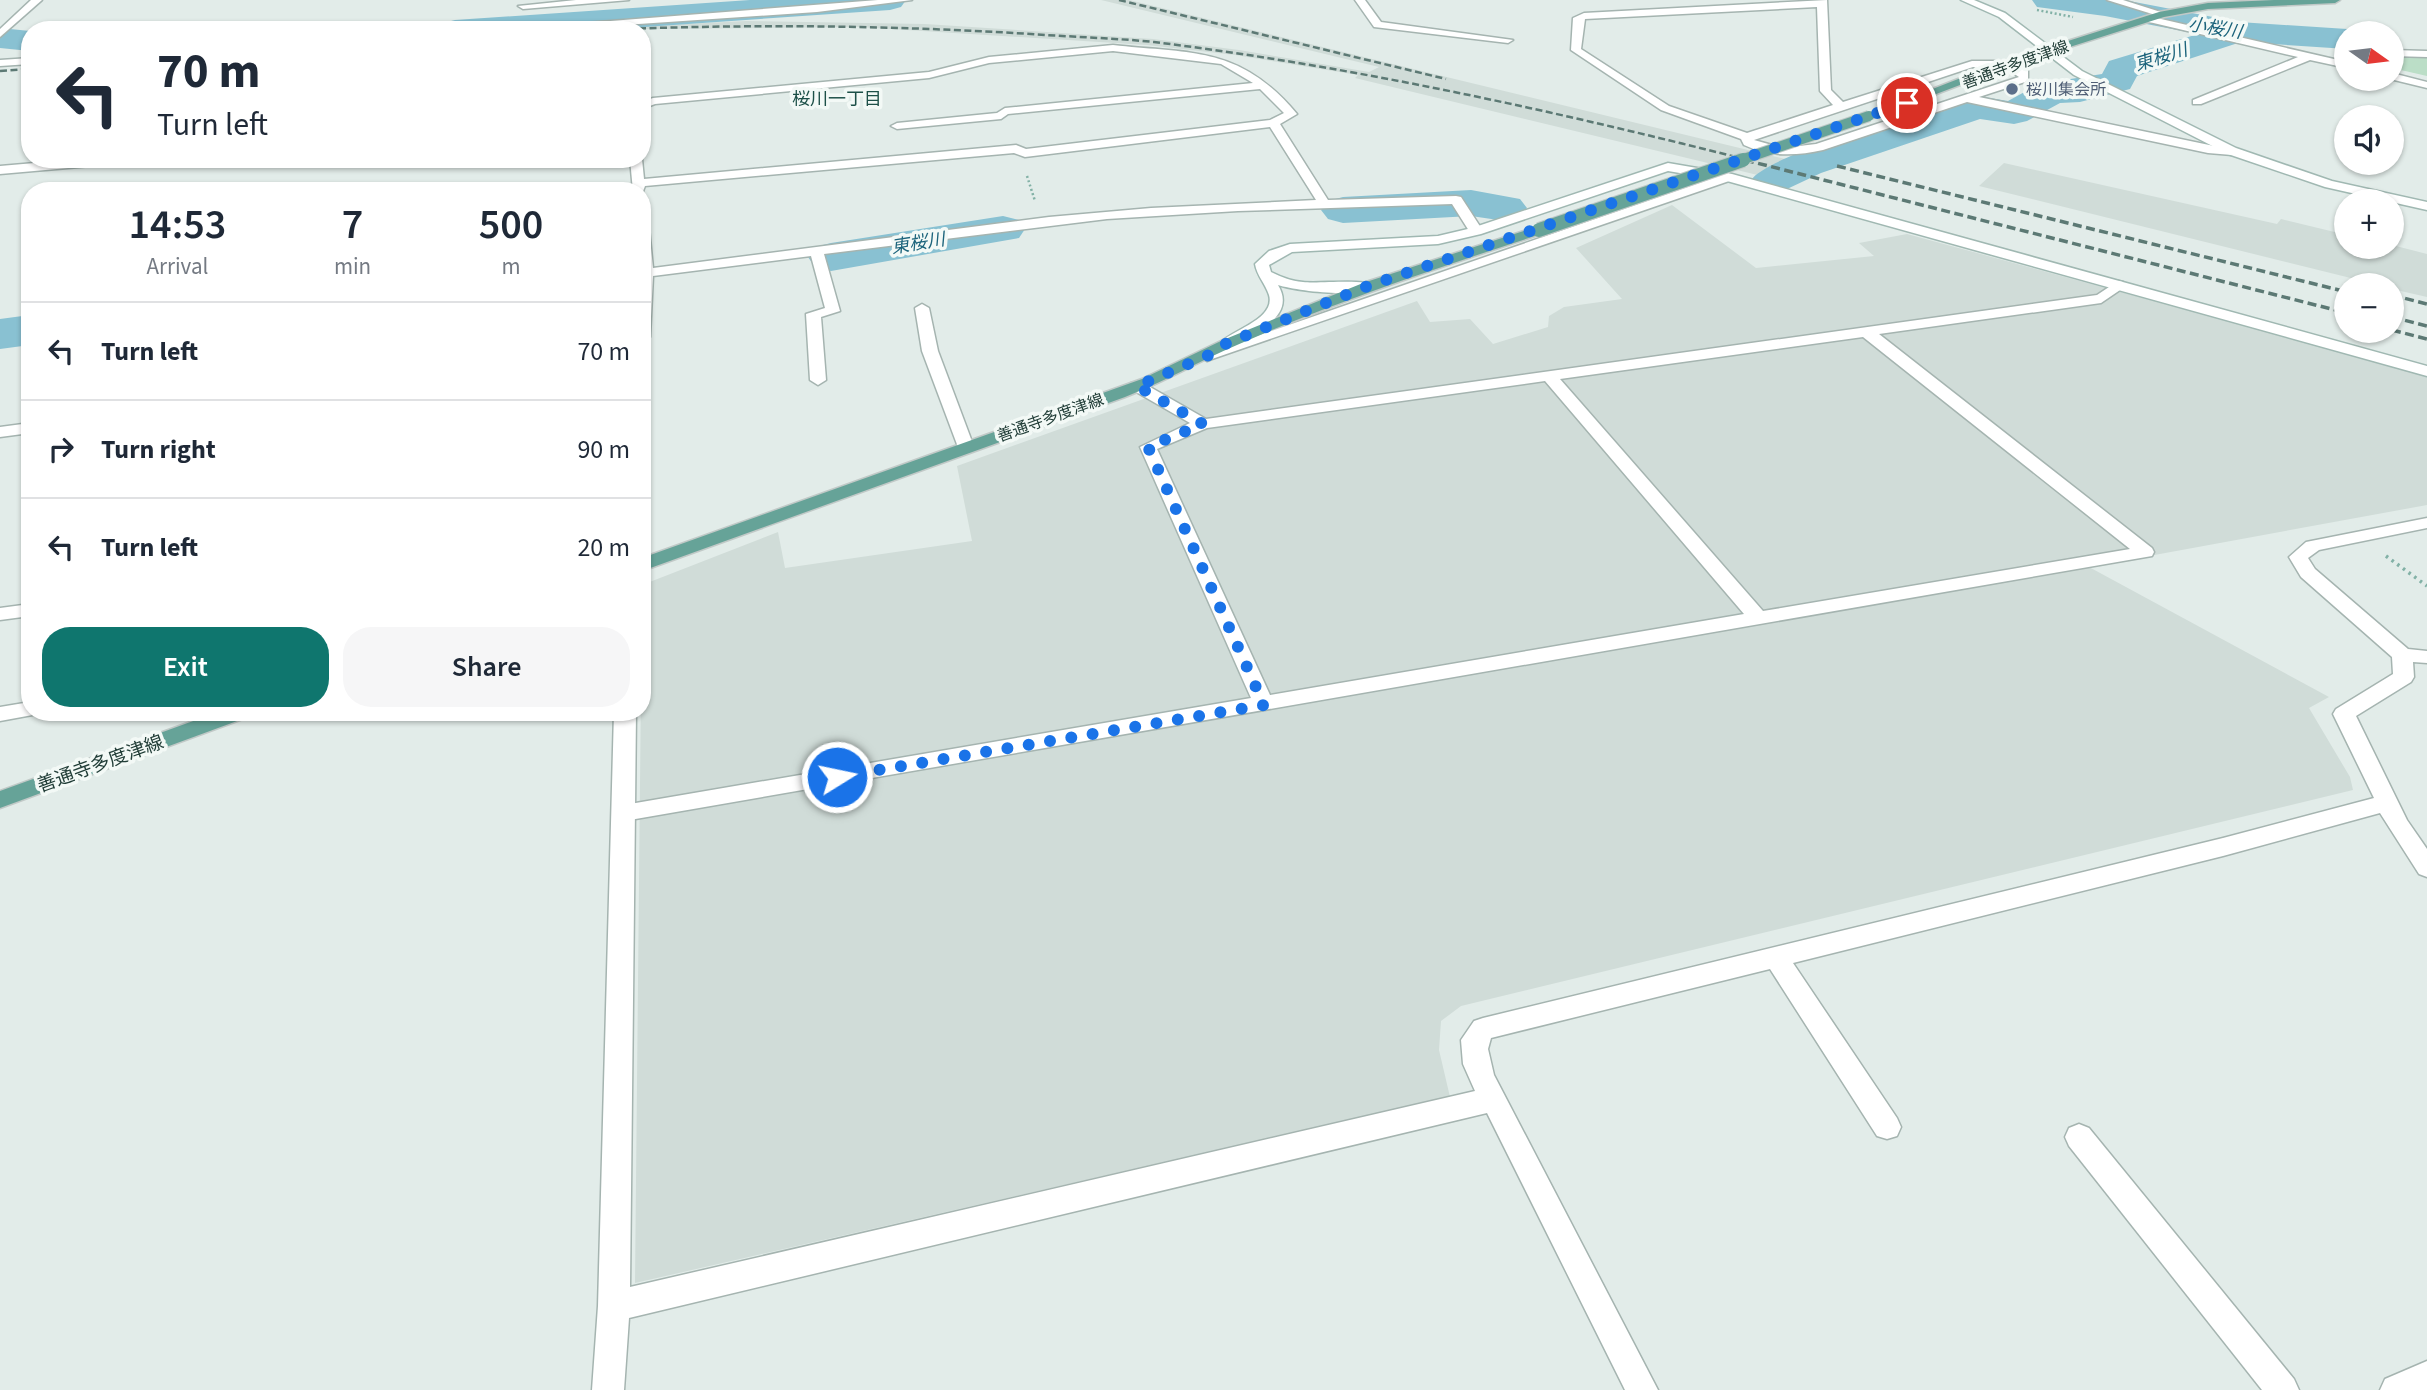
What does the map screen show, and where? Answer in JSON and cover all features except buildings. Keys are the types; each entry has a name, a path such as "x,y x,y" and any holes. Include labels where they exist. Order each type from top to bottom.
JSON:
{"main road":[{"name":"善通寺多度津線","path":"651,562 1137,386 1207,356 1227,343 1368,286 1869,116 2006,64 2162,14 2239,4 2335,0"},
{"name":"善通寺多度津線","path":"0,800 215,721"}],"street":[{"path":"0,34 37,0"},
{"path":"523,6 624,0"},
{"path":"593,21 817,9 907,0"},
{"path":"1360,0 1378,25 1508,40"},
{"path":"1966,0 2002,15 2083,76 2232,151 2329,184 2427,206"},
{"path":"2112,0 2162,14"},
{"path":"1747,137 1748,142 1757,148 1819,148 2024,79 2024,73 2006,64 1972,64 1842,108 1747,137 1664,108 1576,51 1578,18 1822,2 1826,91 1842,108"},
{"path":"2149,19 2334,62"},
{"path":"651,102 929,75 989,60 1113,48 1223,61 1250,74 1291,114 1273,123 1012,136 651,185"},
{"path":"2197,102 2308,56 2334,51"},
{"path":"2404,53 2427,54"},
{"path":"0,63 21,62"},
{"path":"2404,79 2427,85"},
{"path":"1012,136 1005,111 1261,86"},
{"path":"1966,98 2208,149 2232,151"},
{"path":"1273,123 1325,205"},
{"path":"897,126 1012,136"},
{"path":"1227,343 1267,317 1276,307 1277,296 1264,274 1262,264 1274,254 1290,248 1438,240 1476,231 1668,167 1728,177 2427,371"},
{"path":"0,170 23,168"},
{"path":"1207,356 1357,307 1728,177"},
{"path":"651,272 817,252 964,229 1203,208 1459,205 1476,231"},
{"path":"817,252 833,311 813,314 818,380"},
{"path":"1264,274 1280,283 1304,288 1368,286"},
{"path":"1264,705 1148,447 1203,424 2101,299 2118,285"},
{"path":"922,308 930,351 966,447"},
{"path":"624,813 1264,705 2145,551 1866,332"},
{"path":"1549,376 1759,619"},
{"path":"1137,386 1203,424"},
{"path":"0,432 21,429"},
{"path":"2427,523 2313,546 2298,557 2308,573 2402,656 2427,657"},
{"path":"0,614 21,611"},
{"path":"2402,656 2404,677 2344,714 2386,803 2427,868"},
{"path":"0,714 21,710"},
{"path":"608,1390 614,1306 625,721"},
{"path":"1642,1390 1494,1099 1479,1076 1474,1057 1474,1040 1483,1029 2210,850 2386,803"},
{"path":"1775,956 1887,1128"},
{"path":"614,1306 1494,1099"},
{"path":"2079,1137 2283,1390"},
{"path":"2396,1390 2427,1377"}],"path":[{"path":"2030,9 2081,19"},
{"path":"1012,136 1042,221"},
{"path":"2362,536 2427,586"}],"shaded area":[{"path":"1101,0 1129,0 1802,163 1770,178 1355,78 1358,75 1235,55 1147,45 859,27 651,29 651,26 746,21 925,24 1153,39 1239,50 1369,72 1379,67"},
{"path":"2004,163 2277,224 2281,219 2334,232 2334,259 2404,259 2404,248 2427,254 2427,297 2404,292 2404,273 2334,274 1979,186"},
{"path":"1672,205 1756,268 1874,256 1859,243 1907,234 2427,375 2427,505 2089,567 2329,697 2309,708 2350,777 2353,790 1461,1006 1441,1021 1439,1050 1450,1097 635,1283 641,721 651,721 651,581 778,532 785,568 972,541 957,466 1417,301 1430,322 1470,319 1493,344 1548,327 1549,316 1564,307 1622,299 1576,248"}],"green space":[{"path":"2404,57 2427,58 2427,76 2404,71"}],"water":[{"path":"2271,29 2308,31 2334,36 2334,44 2284,42"}],"waterway":[{"name":"小桜川","path":"586,21 890,0"},
{"name":"小桜川","path":"2048,0 2105,6 2239,32"},
{"name":"東桜川","path":"1772,180 1807,164 1978,107 2014,113 2052,92 2080,91 2117,81 2122,69 2239,32"},
{"name":"小桜川","path":"2239,32 2334,38"},
{"name":"小桜川","path":"0,38 21,40"},
{"name":"東桜川","path":"1343,210 1471,203 1505,208"},
{"name":"東桜川","path":"831,257 1003,229"},
{"name":"東桜川","path":"0,334 21,331"}],"railway":[{"path":"1119,0 1446,79"},
{"path":"651,29 868,27 1154,42 1380,77 1604,125 1752,161"},
{"path":"0,71 21,70"},
{"path":"1745,160 2334,310"},
{"path":"1837,166 2334,289"},
{"path":"2404,298 2427,304"},
{"path":"2404,320 2427,326"},
{"path":"2404,333 2427,339"}],"place":[{"name":"桜川集会所","path":"2012,89"}],"district":[{"name":"桜川一丁目","path":"837,99"}],"route":[{"path":"837,777 1264,705 1148,447 1203,424 1137,386 1207,356 1227,343 1368,286 1907,103"}]}
